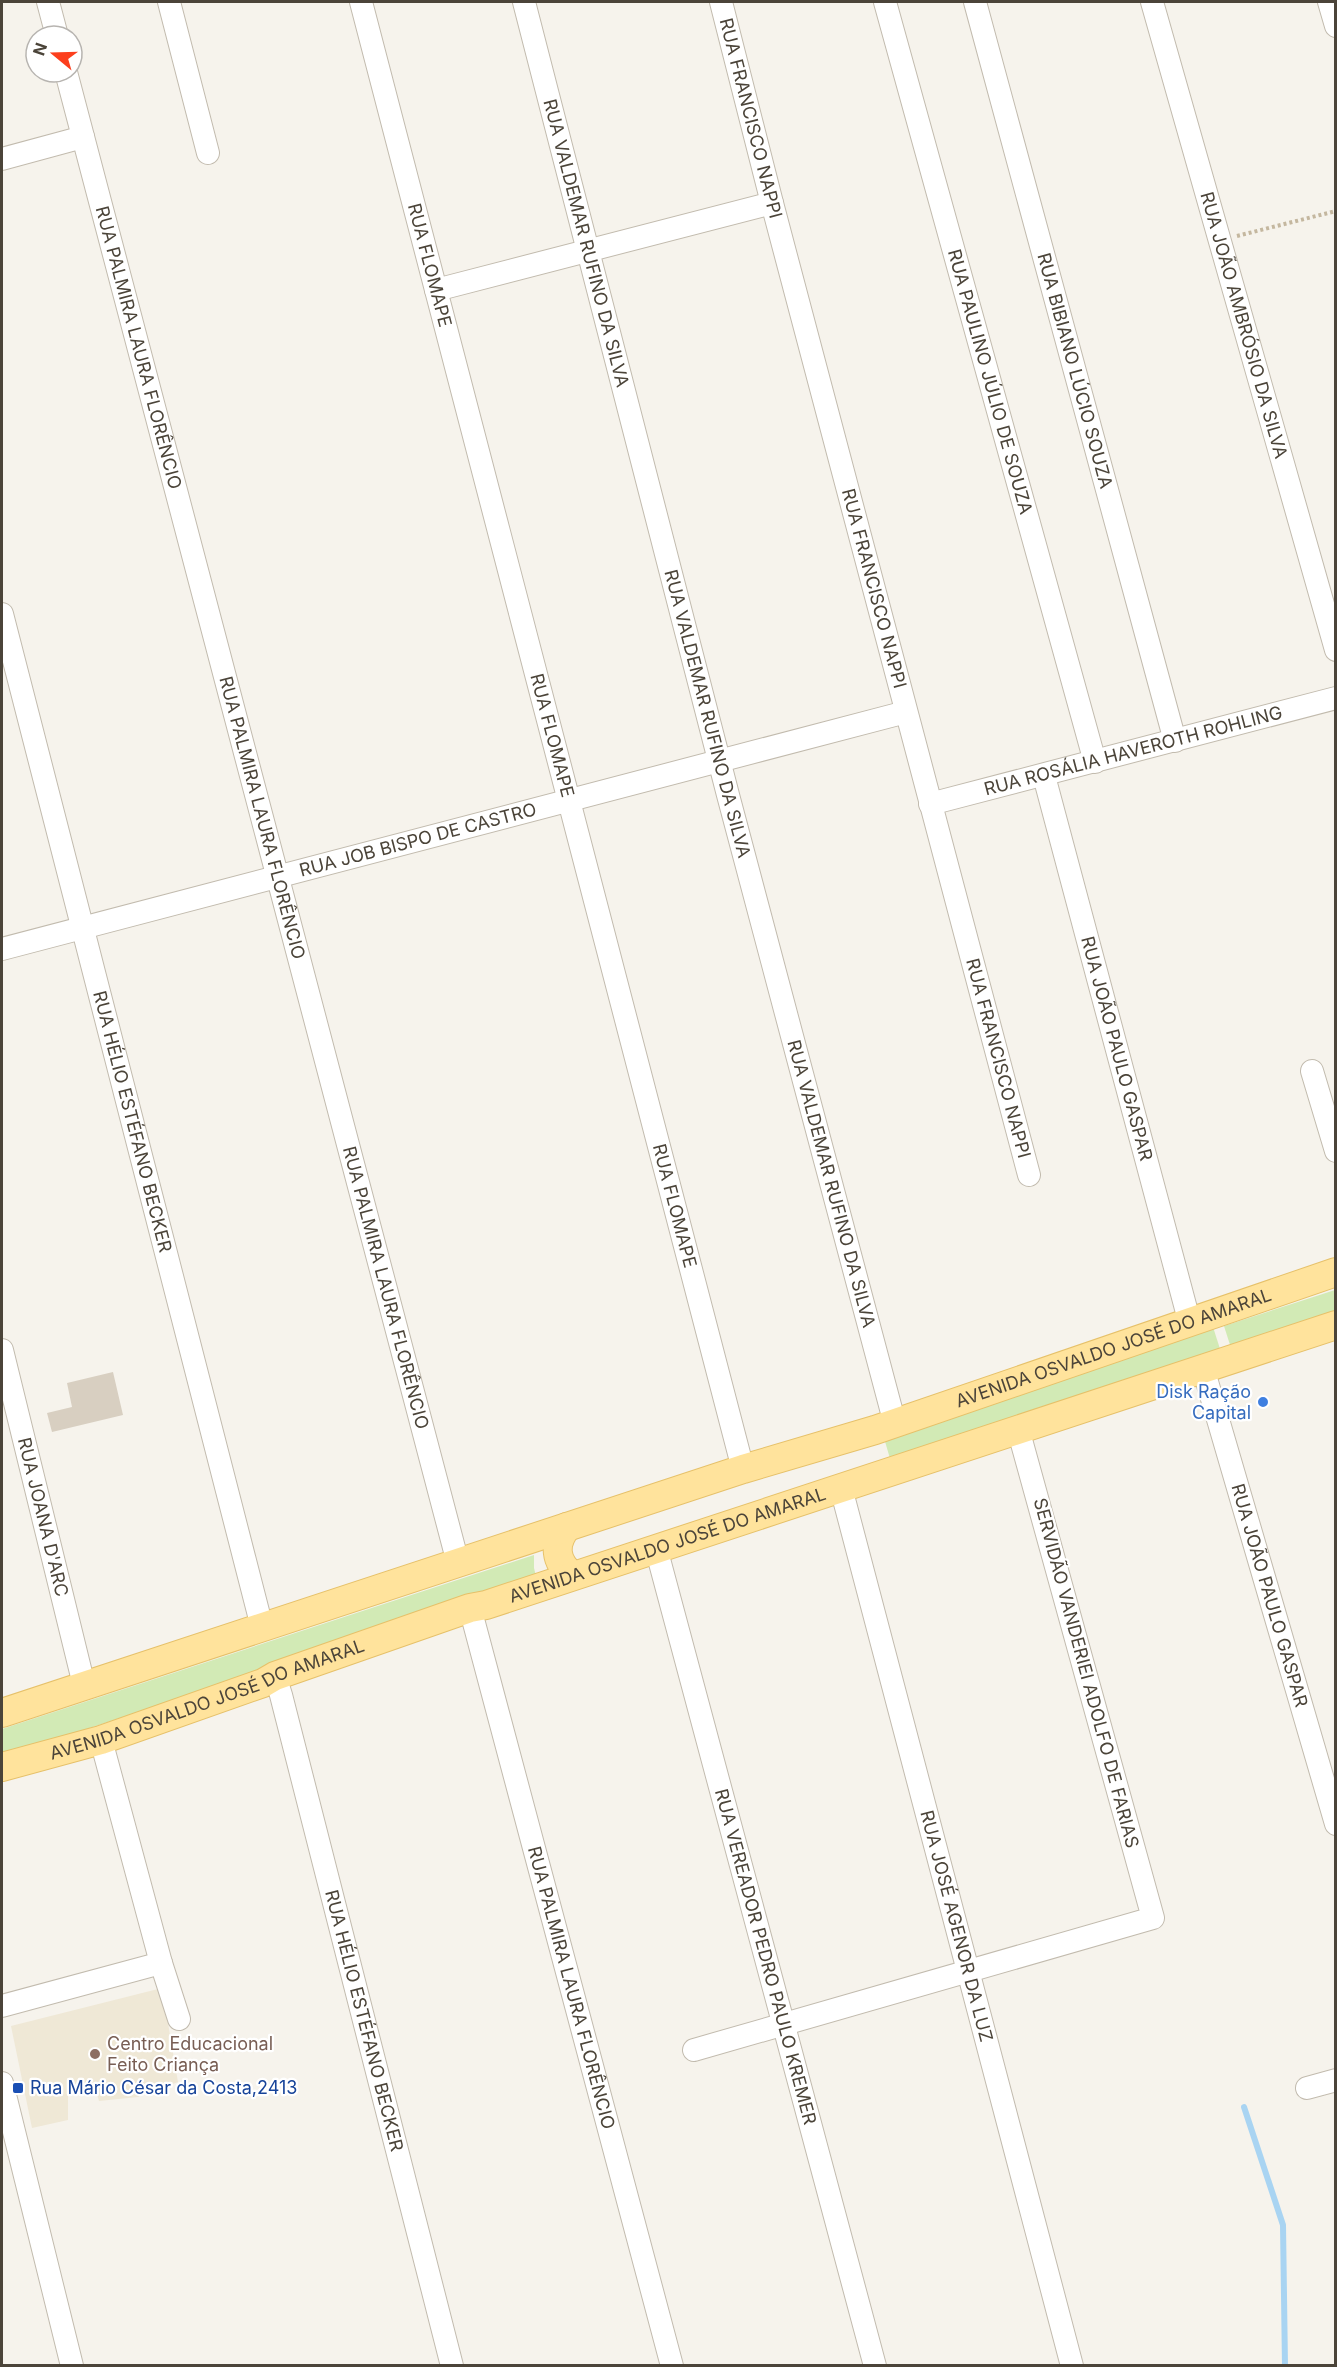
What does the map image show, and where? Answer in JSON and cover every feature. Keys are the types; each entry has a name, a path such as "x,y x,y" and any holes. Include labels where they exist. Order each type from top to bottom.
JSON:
{"main road":[{"name":"AVENIDA OSVALDO JOSÉ DO AMARAL","path":"2,1713 743,1468 895,1424 1189,1320 1335,1272"},
{"name":"AVENIDA OSVALDO JOSÉ DO AMARAL","path":"2,1767 101,1740 470,1608 486,1605 1335,1324"},
{"path":"567,1527 561,1535 557,1552 564,1569 572,1575"}],"street":[{"path":"48,2 54,24"},
{"path":"169,2 208,153"},
{"name":"RUA FLOMAPE","path":"361,2 743,1468"},
{"name":"RUA VALDEMAR RUFINO DA SILVA","path":"524,2 720,761 895,1424"},
{"name":"RUA FRANCISCO NAPPI","path":"721,2 1029,1174"},
{"name":"RUA PAULINO JÚLIO DE SOUZA","path":"885,2 1095,762"},
{"name":"RUA BIBIANO LÚCIO SOUZA","path":"975,2 1175,741"},
{"name":"RUA JOÃO AMBRÓSIO DA SILVA","path":"1152,2 1335,650"},
{"path":"1329,2 1335,26"},
{"name":"RUA PALMIRA LAURA FLORÊNCIO","path":"69,84 458,1563"},
{"path":"2,159 83,137"},
{"path":"436,290 772,203"},
{"name":"RUA HÉLIO ESTÉFANO BECKER","path":"2,614 262,1627"},
{"name":"RUA ROSÁLIA HAVEROTH ROHLING","path":"930,804 1335,698"},
{"name":"RUA JOB BISPO DE CASTRO","path":"2,949 906,712"},
{"name":"RUA JOÃO PAULO GASPAR","path":"1044,776 1189,1320"},
{"path":"1312,1071 1335,1151"},
{"name":"RUA JOANA D'ARC","path":"2,1350 5,1381 84,1685"},
{"name":"RUA JOÃO PAULO GASPAR","path":"1203,1368 1335,1824"},
{"name":"SERVIDÃO VANDERIEI ADOLFO DE FARIAS","path":"967,1972 1153,1918 1018,1429"},
{"name":"RUA JOSÉ AGENOR DA LUZ","path":"841,1488 1072,2366"},
{"name":"RUA VEREADOR PEDRO PAULO KREMER","path":"656,1548 875,2366"},
{"name":"RUA PALMIRA LAURA FLORÊNCIO","path":"470,1608 672,2366"},
{"name":"RUA HÉLIO ESTÉFANO BECKER","path":"275,1676 452,2366"},
{"path":"101,1740 161,1963 179,2019"},
{"path":"2,2006 161,1963"},
{"path":"694,2050 967,1972"},
{"path":"1307,2088 1335,2080"},
{"path":"2,2083 72,2366"}],"path":[{"path":"1220,240 1335,211"}],"shaded area":[{"name":"Centro Educacional Feito Criança","path":"162,1988 178,2082 138,2097 99,2101 95,2087 68,2090 68,2120 32,2128 11,2026"}],"green space":[{"path":"1335,1290 1335,1314 1231,1348 1224,1326"},
{"path":"1213,1327 1221,1352 891,1462 884,1438"},
{"path":"534,1555 537,1580 2,1757 2,1729"}],"building":[{"path":"113,1372 123,1415 52,1432 47,1413 72,1407 67,1383"}],"waterway":[{"path":"1244,2107 1283,2225 1285,2366"}],"place":[{"name":"Disk Ração Capital","path":"1263,1402"},
{"name":"Centro Educacional Feito Criança","path":"95,2054"},
{"name":"Rua Mário César da Costa,2413","path":"18,2088"}]}
